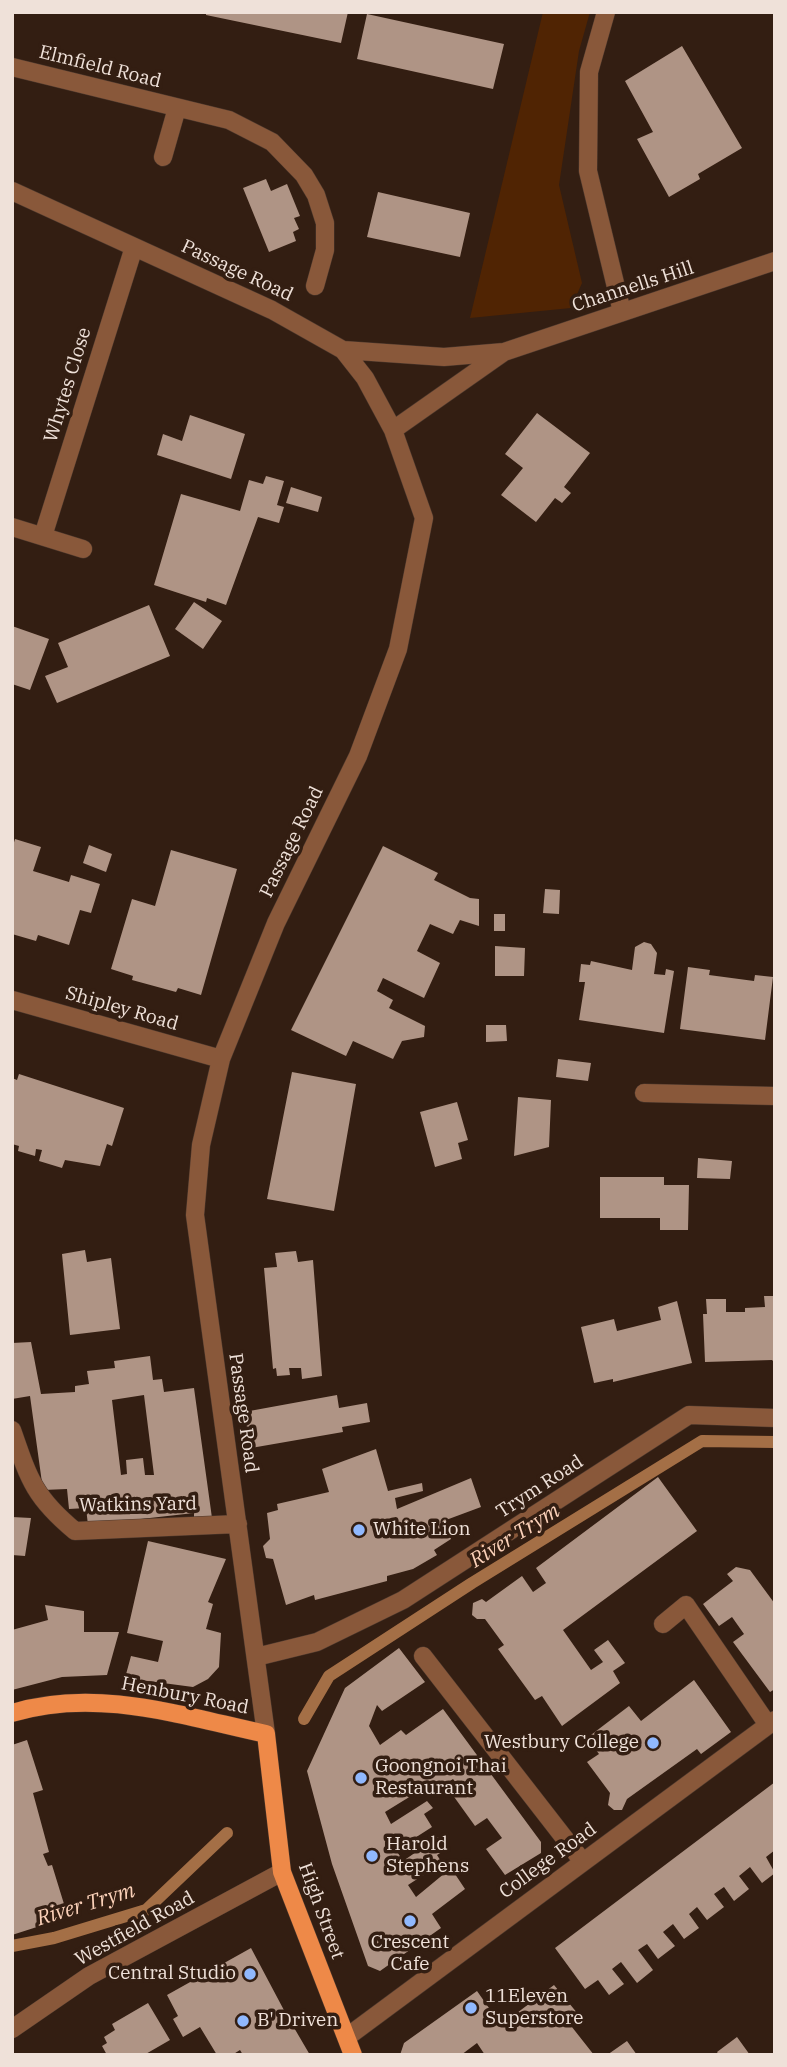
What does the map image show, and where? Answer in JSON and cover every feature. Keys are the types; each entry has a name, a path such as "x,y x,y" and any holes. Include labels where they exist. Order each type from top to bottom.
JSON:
{"main road":[{"name":"Henbury Road","path":"12,1713 42,1704 122,1703 266,1734"},
{"name":"High Street","path":"266,1734 282,1872 353,2055"}],"street":[{"path":"606,12 589,72 588,171 622,312"},
{"name":"Elmfield Road","path":"12,67 229,120 272,142 304,175 316,195 325,223 326,250 315,286"},
{"name":"Elmfield Road","path":"163,157 177,108"},
{"name":"Passage Road","path":"12,191 272,310 343,350 365,378 393,430 424,518 398,649 358,756 276,923 220,1059 201,1145 195,1215 266,1734"},
{"name":"Whytes Close","path":"43,536 134,247"},
{"name":"Channells Hill","path":"343,350 444,357 503,352 775,261"},
{"name":"Channells Hill","path":"393,430 503,352"},
{"path":"12,527 83,549"},
{"name":"Shipley Road","path":"12,1000 220,1059"},
{"path":"644,1093 775,1096"},
{"name":"Trym Road","path":"256,1657 317,1642 403,1600 689,1415 775,1418"},
{"name":"Watkins Yard","path":"12,1430 32,1486 50,1510 75,1531 238,1524"},
{"path":"663,1624 686,1605 771,1723"},
{"path":"423,1656 583,1862"},
{"name":"College Road","path":"346,2036 771,1723"},
{"name":"Westfield Road","path":"12,2029 89,1976 282,1872"}],"shaded area":[{"path":"543,12 590,12 579,51 559,185 582,283 571,308 470,318"}],"building":[{"path":"206,12 348,12 341,43 206,15"},
{"path":"367,14 504,44 493,89 357,59"},
{"path":"682,46 742,148 698,174 700,179 669,197 637,139 653,132 625,81"},
{"path":"266,179 271,191 287,184 300,216 294,218 299,229 293,232 296,241 269,252 243,188"},
{"path":"378,192 470,213 460,257 367,237"},
{"path":"537,413 590,453 564,487 571,493 562,503 555,498 536,522 501,495 523,468 505,454"},
{"path":"190,415 245,434 231,479 157,455 163,434 182,441"},
{"path":"266,476 284,481 277,505 284,507 279,523 258,517 226,605 207,598 206,602 154,585 181,494 240,511 249,480 263,484"},
{"path":"291,487 322,497 318,512 286,503"},
{"path":"194,602 222,621 203,649 175,629"},
{"path":"149,605 170,656 57,703 45,676 68,667 58,643"},
{"path":"12,626 49,639 30,690 12,684"},
{"path":"15,839 41,847 33,871 69,882 71,875 100,884 91,913 80,910 69,945 38,935 36,941 12,934 12,849"},
{"path":"89,845 112,854 106,872 83,863"},
{"path":"383,846 438,873 434,880 470,898 479,899 479,926 460,920 453,934 430,924 417,951 440,963 424,998 383,978 377,991 393,1000 389,1008 425,1026 424,1037 402,1041 393,1059 353,1041 346,1056 291,1030"},
{"path":"171,850 237,869 201,995 178,988 176,992 132,980 133,976 111,969 132,899 155,906"},
{"path":"545,889 560,890 559,914 543,913"},
{"path":"494,914 505,914 505,931 494,931"},
{"path":"644,942 651,944 657,953 654,974 665,975 666,969 674,971 664,1033 579,1020 585,982 579,982 581,964 590,965 591,961 632,970 635,947"},
{"path":"495,946 525,948 524,976 495,976"},
{"path":"688,967 710,970 709,975 754,981 755,975 773,977 765,1040 680,1029"},
{"path":"486,1025 506,1025 507,1041 486,1042"},
{"path":"558,1059 591,1063 588,1081 556,1077"},
{"path":"292,1072 356,1084 334,1211 267,1199"},
{"path":"19,1074 124,1108 112,1146 107,1144 100,1166 65,1160 62,1168 39,1161 42,1150 36,1149 35,1156 18,1151 19,1146 12,1144 12,1078 17,1080"},
{"path":"518,1097 551,1100 549,1147 514,1156"},
{"path":"457,1102 468,1140 458,1143 462,1159 435,1167 420,1112"},
{"path":"698,1158 732,1161 730,1179 697,1178"},
{"path":"600,1177 664,1177 664,1185 689,1185 688,1230 660,1230 660,1218 600,1218"},
{"path":"85,1250 87,1262 111,1258 120,1329 70,1335 62,1254"},
{"path":"296,1251 298,1262 313,1260 322,1376 302,1379 301,1368 289,1368 290,1375 277,1376 276,1368 273,1369 264,1268 277,1267 275,1253"},
{"path":"764,1296 775,1296 775,1363 772,1360 705,1362 703,1314 707,1314 706,1299 726,1299 726,1312 745,1312 745,1308 765,1307"},
{"path":"677,1301 692,1363 613,1382 613,1379 594,1383 581,1327 614,1319 617,1331 661,1320 658,1307"},
{"path":"31,1342 41,1394 75,1392 75,1386 89,1384 87,1371 115,1368 114,1361 150,1356 153,1380 162,1379 164,1392 194,1388 212,1518 194,1521 194,1513 88,1525 86,1508 69,1509 67,1489 43,1490 30,1396 12,1399 12,1343","holes":["144,1395 154,1475 145,1475 143,1458 126,1460 127,1474 121,1475 112,1400"]},
{"path":"337,1395 339,1408 367,1403 370,1422 342,1427 343,1432 251,1448 244,1412"},
{"name":"White Lion","path":"376,1449 388,1491 422,1483 423,1491 395,1498 397,1509 471,1478 481,1507 446,1520 451,1539 434,1550 437,1555 413,1569 387,1576 387,1581 315,1600 314,1595 286,1605 273,1559 266,1558 263,1546 270,1539 267,1513 278,1510 277,1504 329,1492 322,1469"},
{"path":"658,1477 697,1531 563,1630 591,1670 603,1662 594,1650 608,1640 625,1663 613,1671 620,1683 562,1726 542,1696 535,1700 498,1649 504,1645 485,1619 477,1619 472,1615 473,1603 482,1599 486,1602 522,1576 533,1592 546,1583 536,1568"},
{"path":"12,1517 31,1518 25,1556 12,1555"},
{"path":"148,1541 226,1559 208,1602 213,1604 206,1629 221,1633 219,1667 208,1679 193,1687 125,1678 131,1656 158,1662 163,1641 127,1633"},
{"path":"736,1567 750,1570 775,1604 775,1689 770,1692 733,1642 744,1634 732,1617 719,1626 703,1604 733,1581 727,1574"},
{"path":"45,1605 84,1611 84,1632 119,1632 107,1675 62,1677 12,1690 12,1630 48,1620"},
{"path":"399,1648 425,1682 382,1711 377,1705 369,1726 380,1745 401,1730 406,1735 443,1709 541,1842 541,1853 505,1875 486,1849 502,1838 487,1818 475,1826 452,1794 460,1788 453,1779 436,1790 432,1783 385,1812 391,1824 427,1801 433,1808 424,1814 432,1827 396,1850 403,1861 438,1837 447,1849 437,1855 442,1863 408,1885 416,1897 451,1868 465,1889 432,1914 441,1928 380,1971 368,1966 332,1864 307,1771 345,1688"},
{"name":"Westbury College","path":"694,1680 731,1732 701,1754 697,1749 627,1799 622,1810 614,1810 608,1805 610,1793 587,1762 599,1754 587,1738 629,1706 641,1721"},
{"path":"27,1740 43,1790 33,1793 49,1852 43,1854 48,1866 52,1865 68,1917 12,1935 12,1745"},
{"path":"775,1782 775,1850 766,1857 775,1873 762,1883 750,1867 739,1876 749,1889 734,1901 724,1887 714,1894 724,1907 707,1920 697,1907 689,1914 699,1928 684,1939 673,1924 663,1932 675,1946 658,1959 647,1944 638,1950 653,1970 637,1983 621,1962 612,1969 624,1984 609,1995 598,1980 585,1989 555,1948"},
{"path":"251,1948 310,2055 243,2055 240,2050 232,2055 217,2055 200,2027 183,2037 173,2019 178,2016 167,1995"},
{"path":"554,1985 578,2014 568,2022 594,2055 485,2055 477,2043 461,2055 400,2055 404,2043 477,1991 501,2025"},
{"path":"148,2003 170,2040 144,2055 107,2055 102,2046 107,2043 104,2037 115,2030 112,2024"},
{"path":"737,2037 750,2055 719,2055 717,2052"},
{"path":"627,2041 637,2055 607,2055"}],"waterway":[{"name":"River Trym","path":"304,1719 329,1676 472,1583 702,1441 775,1442"},
{"name":"River Trym","path":"12,1946 54,1938 146,1910 227,1833"}],"place":[{"name":"White Lion","path":"359,1530"},
{"name":"Westbury College","path":"653,1743"},
{"name":"Goongnoi Thai Restaurant","path":"361,1778"},
{"name":"Harold Stephens","path":"372,1856"},
{"name":"Crescent Cafe","path":"410,1921"},
{"name":"Central Studio","path":"250,1974"},
{"name":"11Eleven Superstore","path":"471,2008"},
{"name":"B' Driven","path":"243,2021"}]}
